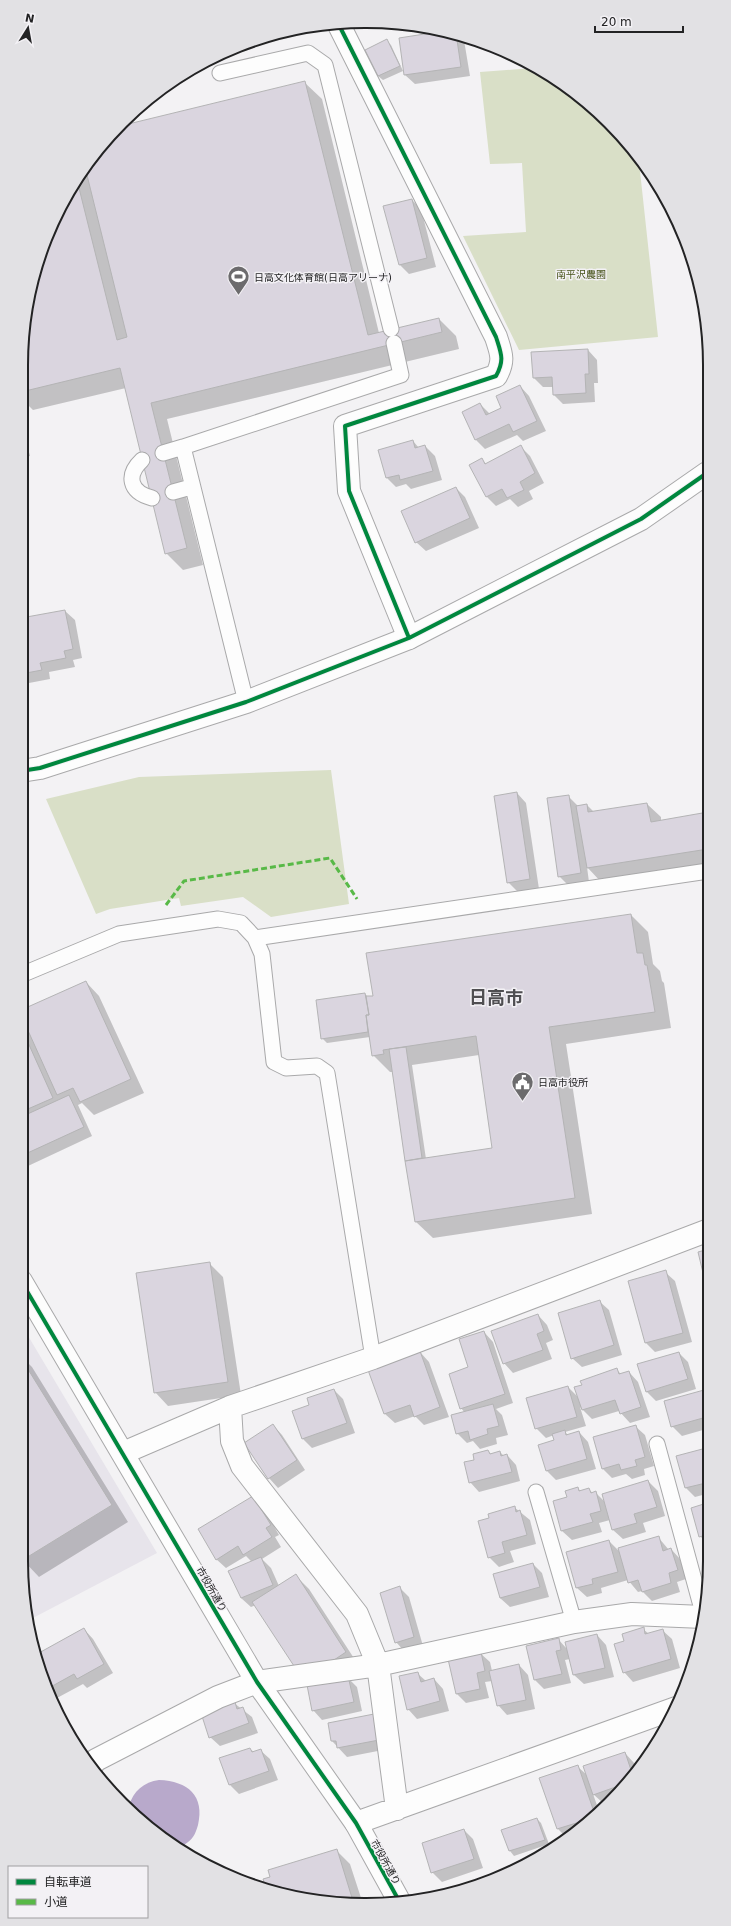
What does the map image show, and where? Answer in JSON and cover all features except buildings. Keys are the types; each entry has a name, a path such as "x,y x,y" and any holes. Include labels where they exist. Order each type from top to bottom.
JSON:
{"street":[{"path":"341,29 492,330 502,354 502,366 496,376 345,426 348,491 409,638"},
{"path":"28,770 40,768 246,702 409,638 640,519 703,476"},
{"path":"123,1453 230,1407 373,1358 703,1232"},
{"name":"市役所通り","path":"28,1293 257,1682 356,1823 396,1896"},
{"path":"230,1407 232,1441 242,1466 356,1614 378,1665 397,1809"},
{"path":"95,1762 218,1697 257,1682 378,1665 574,1622 632,1614 698,1617"},
{"path":"356,1823 667,1711"}],"lane":[{"path":"163,453 401,374 325,65 308,53 220,73"},
{"path":"183,447 191,487 246,702"},
{"path":"142,460 135,466 131,476 134,487 143,496 152,498"},
{"path":"173,492 191,487"},
{"path":"255,938 703,873"},
{"path":"28,972 119,934 170,926 218,919 230,920 241,923 255,938 262,954 274,1062 286,1068 316,1066 327,1073 373,1358"},
{"path":"657,1444 700,1603"},
{"path":"536,1492 574,1622"}],"shaded area":[{"path":"28,1336 157,1553 33,1618 28,1560"},
{"path":"159,1780 178,1783 192,1792 196,1798 200,1815 198,1825 196,1832 190,1841 184,1845 160,1828 130,1802 133,1796 140,1788"}],"green space":[{"name":"南平沢農園","path":"526,69 534,73 571,98 588,112 619,143 640,169 658,337 519,350 463,236 526,232 522,163 490,164 480,72"},
{"path":"331,770 349,904 271,917 243,897 181,906 179,898 110,909 96,914 46,799 139,777"}],"marked path":[{"path":"166,905 184,881 330,858 357,899"}],"cycle path":[{"path":"341,29 496,337 501,356 499,370 496,376 345,426 349,491 409,638"},
{"path":"28,770 40,768 246,702 409,638 641,519 703,476"},
{"path":"28,1293 257,1682 356,1823 396,1896"}],"place":[{"name":"日高文化体育館(日高アリーナ)","path":"238,296"},
{"name":"日高市役所","path":"523,1102"}],"district":[{"name":"日高市","path":"496,998"}]}
